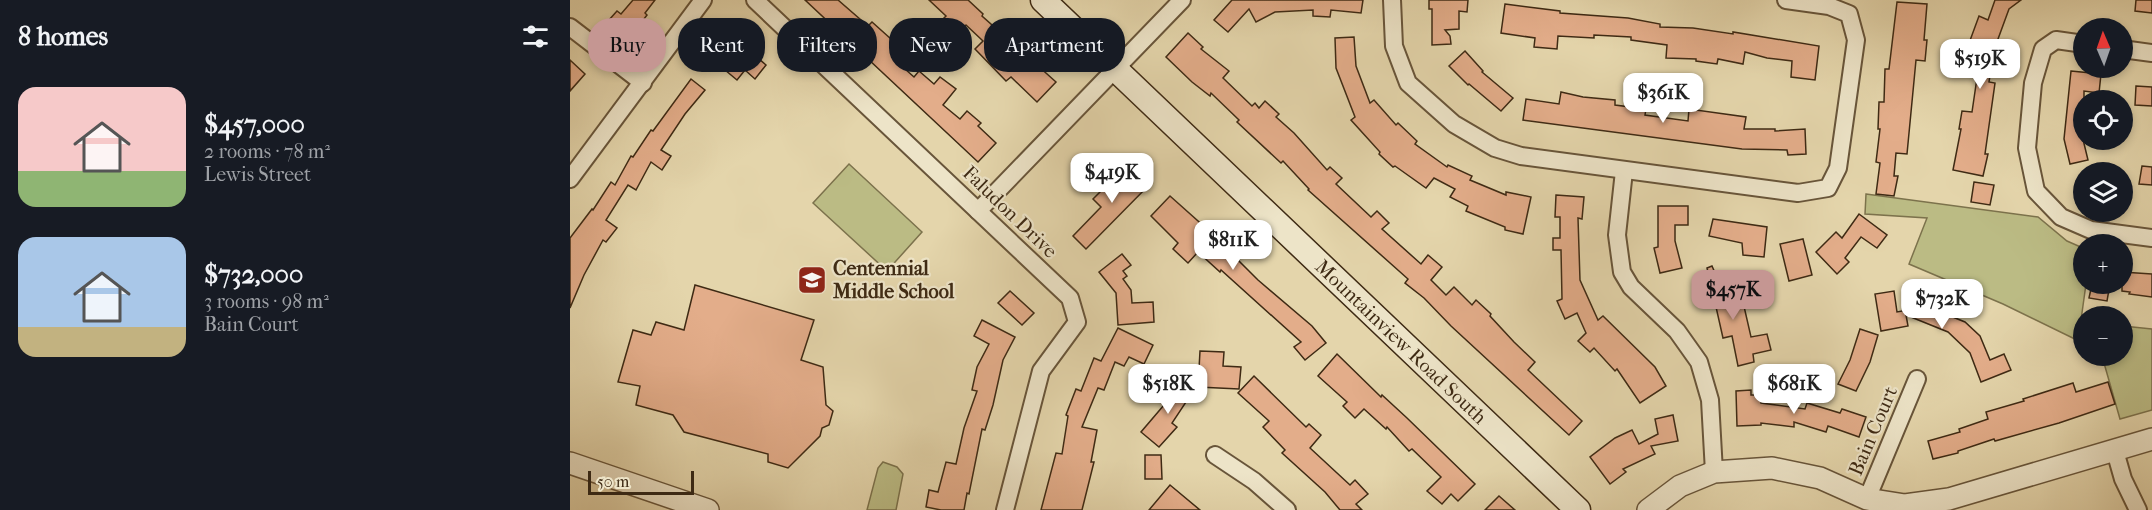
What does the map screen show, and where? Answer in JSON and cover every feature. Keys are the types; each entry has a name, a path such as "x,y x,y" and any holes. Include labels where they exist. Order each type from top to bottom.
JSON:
{"main road":[{"name":"Mountainview Road South","path":"1043,0 1062,18"},
{"name":"Mountainview Road South","path":"1117,72 1578,510"}],"street":[{"path":"570,180 703,0"},
{"name":"Faludon Drive","path":"755,0 1070,298 1077,322 1041,371 1005,510"},
{"path":"1125,60 1182,0"},
{"path":"1392,0 1394,46 1408,83 1454,124 1495,148 1521,156 1798,193 1828,188 1838,168 1856,40 1850,14 1829,6 1786,0"},
{"path":"570,27 643,83"},
{"path":"2073,42 2055,40 2043,49 2033,83 2027,148 2036,191 2061,217 2091,230 2152,238"},
{"path":"2133,50 2152,53"},
{"path":"978,211 1113,72"},
{"path":"1624,171 1617,235 1622,272 1631,286 1677,331 1699,362 1710,400 1714,472"},
{"name":"Bain Court","path":"1867,499 1917,379"},
{"path":"1648,510 1680,486 1714,472 1772,468 1820,478 1867,499 1905,504 1950,505 2152,439"},
{"path":"2115,451 2123,479 2138,510"},
{"path":"1215,455 1254,481 1287,510"},
{"path":"570,463 708,510"}],"green space":[{"path":"849,164 922,232 887,271 813,203"},
{"path":"1866,194 2038,217 2073,244 2073,294 2085,294 2083,306 2073,306 2073,338 2003,304 1909,264 1927,218 1865,214"},
{"path":"2133,327 2152,329 2152,410 2120,419 2105,366 2133,366"},
{"path":"883,462 897,467 903,474 896,510 867,510 878,468"}],"building":[{"path":"633,0 655,0 645,13 647,15 645,18 611,18 617,11 621,14"},
{"path":"805,0 838,0 859,18 824,18"},
{"path":"929,0 968,0 983,14 984,58 975,49 983,41 972,31 972,18 944,18 946,16"},
{"path":"1232,0 1363,0 1361,13 1331,10 1330,17 1313,16 1313,10 1275,12 1256,22 1249,9 1228,32 1214,20"},
{"path":"1429,0 1468,0 1467,12 1459,11 1459,29 1445,30 1450,36 1451,44 1432,45 1432,9 1429,9"},
{"path":"1995,0 2021,0 2009,9 1994,50 1989,82 1995,83 1985,154 1988,154 1983,176 1953,170 1962,111 1972,112 1978,71 1959,68 1962,45 1968,46 1979,16 1988,20"},
{"path":"2136,0 2152,0 2152,13 2135,11"},
{"path":"1897,2 1927,4 1924,40 1927,40 1925,61 1916,60 1907,154 1896,153 1894,176 1898,176 1894,196 1876,194 1880,163 1876,162 1880,129 1878,129 1879,102 1884,102 1885,69 1889,69"},
{"path":"1505,4 1560,11 1560,13 1628,18 1660,24 1660,27 1693,28 1733,34 1733,32 1819,46 1815,80 1791,77 1792,61 1745,52 1743,64 1718,59 1717,64 1696,61 1696,59 1666,58 1667,45 1631,40 1631,37 1558,36 1557,49 1534,47 1535,38 1501,33"},
{"path":"877,26 889,37 889,72 908,72 914,77 920,72 934,84 940,77 956,89 943,105 960,119 967,111 981,123 978,126 996,143 978,162 877,67"},
{"path":"1188,33 1203,47 1201,49 1229,71 1223,78 1252,106 1255,103 1259,108 1265,101 1279,114 1276,117 1294,133 1327,170 1330,167 1342,178 1336,184 1371,217 1377,211 1389,223 1382,229 1421,264 1428,255 1442,267 1431,280 1446,295 1454,287 1472,305 1476,300 1491,314 1490,316 1535,362 1528,370 1582,421 1569,435 1451,326 1424,298 1405,283 1408,279 1308,190 1283,161 1281,163 1237,122 1239,120 1211,93 1210,96 1192,82 1166,57"},
{"path":"1354,37 1356,66 1370,103 1374,100 1396,125 1398,123 1417,141 1415,144 1447,167 1448,165 1472,176 1470,180 1506,195 1506,192 1531,197 1523,234 1505,230 1505,227 1466,211 1468,206 1450,197 1455,189 1434,178 1426,188 1395,166 1393,167 1379,154 1380,152 1351,120 1355,117 1336,68 1335,38"},
{"path":"1465,51 1482,72 1513,98 1501,111 1468,85 1449,66"},
{"path":"570,60 585,74 570,91"},
{"path":"2071,71 2073,71 2073,78 2101,78 2099,90 2073,90 2073,150 2086,150 2088,160 2070,164 2064,139"},
{"path":"727,72 743,72 737,80"},
{"path":"747,72 760,72 755,79"},
{"path":"997,72 1045,72 1056,82 1037,102 1011,77 1006,81"},
{"path":"691,79 705,90 685,114 661,150 671,156 662,170 651,162 636,190 628,185 606,220 617,228 606,242 603,240 584,275 570,308 570,238 593,210 611,182 615,185 631,156 633,157"},
{"path":"2136,86 2152,87 2152,106 2135,105"},
{"path":"1561,92 1615,100 1615,105 1646,109 1645,115 1688,121 1689,109 1746,117 1744,129 1775,129 1775,131 1805,129 1806,154 1788,155 1787,150 1742,149 1523,120 1526,99 1559,104"},
{"path":"1128,164 1149,185 1086,249 1073,236 1101,207 1093,199"},
{"path":"2142,166 2152,167 2152,185 2139,184"},
{"path":"1974,182 1994,185 1990,205 1971,202"},
{"path":"1556,195 1584,197 1582,219 1578,218 1580,280 1598,320 1603,316 1655,367 1666,386 1640,403 1617,369 1615,371 1594,348 1590,352 1578,341 1586,333 1577,313 1565,319 1557,301 1562,299 1561,250 1553,250 1553,238 1560,238 1560,217 1555,217"},
{"path":"1170,196 1235,254 1234,256 1258,280 1312,326 1326,343 1305,360 1294,347 1301,342 1221,270 1220,272 1198,252 1188,263 1173,249 1178,243 1151,216"},
{"path":"1658,206 1688,206 1688,225 1675,225 1675,241 1682,268 1660,273 1654,248 1658,247"},
{"path":"1859,214 1887,235 1877,248 1861,237 1845,258 1849,262 1837,274 1816,252 1836,232 1842,238"},
{"path":"1713,219 1767,227 1764,257 1743,255 1742,243 1709,236"},
{"path":"1803,239 1812,275 1789,281 1780,244"},
{"path":"1122,254 1131,265 1123,271 1127,276 1123,279 1131,290 1132,303 1153,302 1154,322 1118,325 1116,293 1099,272"},
{"path":"1712,266 1729,305 1743,302 1751,337 1767,334 1771,350 1753,354 1754,362 1738,366 1732,336 1723,338 1714,298 1702,303 1698,294 1700,281 1709,277 1707,268"},
{"path":"2133,273 2152,274 2152,297 2129,294 2133,294"},
{"path":"695,285 814,320 801,360 823,367 826,405 833,411 829,425 822,428 820,436 788,468 768,462 768,454 684,432 673,415 636,405 640,386 618,382 633,330 651,335 656,322 684,330"},
{"path":"1010,291 1034,313 1022,325 998,303"},
{"path":"1894,291 1897,312 1920,308 1928,291 1944,297 1938,311 1965,322 1980,336 1990,360 2004,354 2011,370 1981,382 1970,353 1948,332 1906,315 1908,326 1881,331 1875,294"},
{"path":"2090,294 2108,294 2107,301 2089,298"},
{"path":"982,320 1015,337 1003,360 993,405 985,430 982,429 969,494 967,493 964,510 941,510 926,507 929,490 938,492 946,462 956,464 964,428 977,391 972,390 977,367 989,344 974,336"},
{"path":"1118,328 1153,345 1144,364 1129,357 1124,366 1115,362 1104,390 1098,388 1082,427 1097,430 1091,462 1094,462 1082,510 1041,510 1056,453 1062,454 1068,416 1066,415 1076,389 1081,391 1094,358 1101,361"},
{"path":"1860,329 1878,335 1870,362 1856,391 1838,384 1850,360"},
{"path":"1200,351 1224,352 1223,366 1241,367 1239,389 1198,387"},
{"path":"1337,354 1475,484 1458,501 1451,494 1442,504 1427,491 1441,477 1364,409 1355,418 1343,406 1347,402 1318,376"},
{"path":"1254,376 1306,427 1309,424 1321,435 1310,448 1350,485 1355,480 1368,494 1356,504 1362,510 1340,510 1325,492 1282,453 1285,450 1263,427 1269,421 1238,393"},
{"path":"1180,381 1194,390 1172,423 1177,427 1159,447 1141,432 1164,405"},
{"path":"2108,382 2115,404 2059,423 1995,441 1994,439 1958,451 1958,453 1933,459 1928,441 1960,432 1959,429 1988,419 1986,412 2073,383 2076,392"},
{"path":"1751,390 1751,395 1760,395 1761,403 1805,409 1807,403 1840,413 1842,409 1866,417 1859,437 1828,426 1826,432 1794,422 1794,427 1761,423 1761,425 1737,426 1736,391"},
{"path":"1673,415 1678,441 1651,446 1655,454 1623,469 1626,472 1610,484 1590,457 1615,438 1632,430 1639,444 1658,434 1655,419"},
{"path":"1145,455 1161,455 1162,479 1145,479"},
{"path":"1170,485 1200,510 1149,510"},
{"path":"1499,496 1515,510 1485,510"}],"place":[{"name":"Centennial Middle School","path":"812,280"}]}
